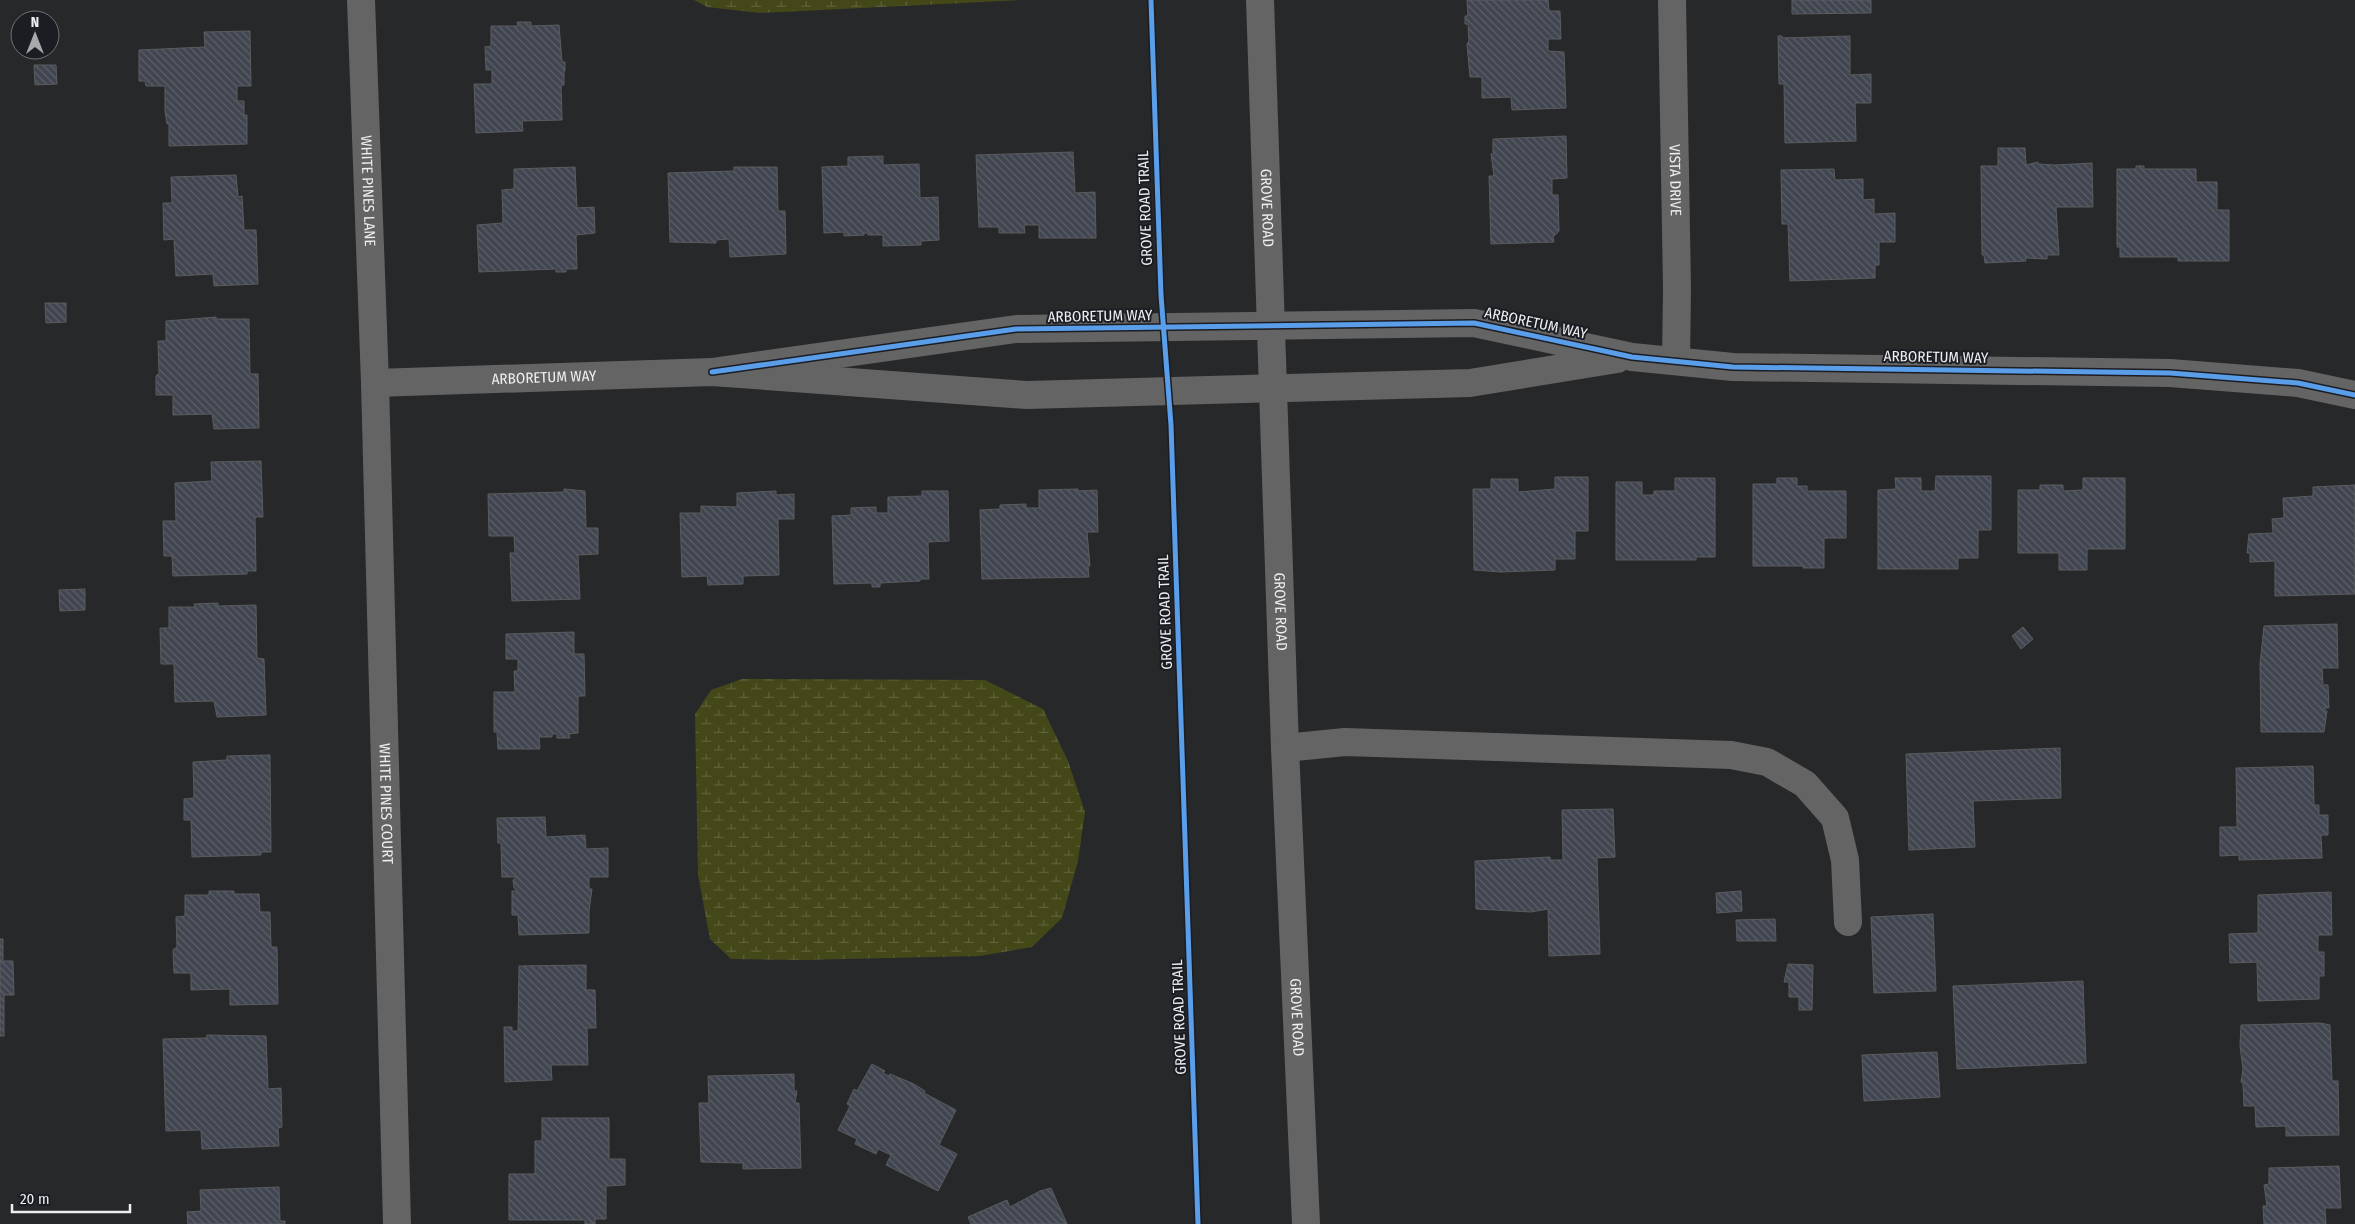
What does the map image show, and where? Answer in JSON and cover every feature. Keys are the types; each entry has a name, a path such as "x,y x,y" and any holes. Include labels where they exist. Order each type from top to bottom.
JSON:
{"street":[{"name":"WHITE PINES LANE","path":"362,0 374,384"},
{"name":"GROVE ROAD","path":"1260,0 1285,748 1306,1224"},
{"name":"VISTA DRIVE","path":"1672,0 1677,288 1676,361"},
{"name":"ARBORETUM WAY","path":"374,384 712,372 1016,329 1474,323 1632,357 1733,366 2170,373 2298,383 2355,394"},
{"name":"ARBORETUM WAY","path":"712,372 1027,395 1273,387 1470,384 1632,357"},
{"name":"WHITE PINES COURT","path":"374,384 397,1224"},
{"path":"1285,748 1345,742 1732,755 1767,762 1805,784 1835,818 1844,860 1848,922"}],"green space":[{"path":"694,0 1022,0 760,13 707,7"},
{"path":"742,679 985,680 1043,709 1068,761 1085,812 1078,861 1062,918 1032,947 980,956 801,960 731,959 710,939 698,875 695,714 711,690"}],"building":[{"path":"1467,0 1548,0 1549,11 1560,11 1561,39 1548,39 1548,51 1564,52 1566,108 1512,110 1511,97 1482,98 1482,77 1470,77 1467,44 1469,41 1468,24 1465,24 1465,16 1468,16"},
{"path":"1792,0 1871,0 1871,13 1792,14"},
{"path":"517,22 531,22 531,26 559,25 562,62 565,62 564,85 561,85 562,120 522,121 523,131 476,133 474,84 492,84 492,70 486,70 485,47 491,46 491,26 518,26"},
{"path":"250,31 251,86 237,86 237,101 244,101 244,115 247,115 247,144 169,146 169,123 167,124 165,111 165,86 146,86 145,81 139,81 139,50 205,47 204,32"},
{"path":"1778,36 1782,36 1782,38 1850,36 1850,75 1871,74 1871,103 1855,103 1856,141 1785,143 1784,84 1779,84"},
{"path":"34,65 56,65 57,84 35,85"},
{"path":"1566,136 1567,178 1552,179 1552,195 1558,195 1559,231 1553,237 1554,242 1491,244 1489,176 1494,176 1491,154 1493,154 1493,139"},
{"path":"1998,148 2025,148 2026,165 2038,162 2038,164 2055,165 2092,163 2093,207 2056,207 2059,255 2047,255 2047,259 2025,258 2026,261 1985,263 1984,255 1982,255 1981,166 1998,166"},
{"path":"1073,152 1075,193 1095,192 1096,238 1039,238 1039,225 1024,225 1025,233 999,233 999,227 979,227 976,155"},
{"path":"883,156 883,165 919,164 920,198 938,197 939,240 921,241 921,245 883,246 883,235 868,235 868,233 864,233 864,235 844,236 844,232 824,233 822,167 848,166 848,157"},
{"path":"2136,166 2144,166 2144,169 2196,169 2196,182 2217,182 2217,210 2229,210 2229,261 2178,261 2178,257 2120,257 2120,247 2117,247 2117,169 2136,169"},
{"path":"575,167 577,208 594,207 595,233 576,235 577,269 566,269 566,272 556,272 556,269 479,272 477,225 503,223 502,190 514,189 514,169"},
{"path":"734,167 777,167 778,211 785,211 786,254 730,257 729,239 716,240 716,243 670,242 668,173 734,171"},
{"path":"1834,169 1835,180 1863,179 1863,200 1874,199 1874,214 1895,213 1895,242 1879,242 1879,265 1875,265 1875,278 1790,281 1788,224 1782,224 1781,170"},
{"path":"236,175 238,197 242,196 244,230 256,230 258,284 214,286 213,274 176,276 174,239 164,240 163,203 172,203 171,177"},
{"path":"45,303 66,303 66,322 46,323"},
{"path":"216,317 216,319 249,319 250,374 258,374 259,428 214,429 212,414 173,415 173,395 156,395 156,376 159,373 158,341 166,341 166,321"},
{"path":"261,461 263,517 255,517 256,571 247,571 247,574 173,576 172,556 164,556 163,521 176,521 175,483 212,481 211,462"},
{"path":"1936,476 1991,476 1991,530 1978,530 1978,558 1958,558 1958,569 1878,569 1878,490 1896,489 1895,478 1921,478 1921,491 1935,491"},
{"path":"1555,477 1588,477 1588,531 1575,531 1575,559 1555,559 1555,570 1501,572 1474,570 1473,489 1491,489 1491,479 1518,479 1518,492 1555,489"},
{"path":"1675,478 1715,478 1715,557 1696,557 1696,560 1616,560 1616,482 1642,482 1642,495 1654,495 1654,491 1675,491"},
{"path":"1777,478 1797,478 1797,486 1807,486 1807,491 1846,491 1846,538 1824,538 1824,568 1753,566 1753,484 1777,484"},
{"path":"2083,478 2125,478 2125,549 2087,549 2087,570 2059,570 2059,553 2018,553 2018,490 2040,490 2040,485 2063,485 2063,491 2083,490"},
{"path":"2355,485 2355,594 2275,596 2275,561 2250,562 2250,553 2247,553 2249,534 2273,533 2272,519 2284,518 2283,498 2313,496 2313,487"},
{"path":"564,489 585,491 586,528 598,528 598,554 578,555 580,599 512,601 510,553 515,553 514,536 489,536 488,494 564,492"},
{"path":"1078,489 1078,491 1097,490 1098,532 1087,532 1089,577 982,579 980,510 1000,509 1000,505 1026,504 1026,508 1039,508 1039,490"},
{"path":"776,491 776,495 794,494 794,519 778,519 779,575 743,576 743,584 708,585 707,576 682,577 680,513 701,513 701,506 737,507 737,493"},
{"path":"922,491 948,491 949,541 928,542 929,579 880,583 880,587 872,587 872,583 834,584 832,516 851,515 851,508 876,507 876,513 888,513 888,497 922,496"},
{"path":"85,589 85,610 60,611 59,590"},
{"path":"218,603 218,606 256,605 257,658 264,659 266,715 217,717 214,701 175,702 174,664 161,664 160,628 169,628 169,607 195,607 194,604"},
{"path":"2337,624 2338,668 2322,668 2323,685 2328,685 2329,708 2323,708 2327,711 2324,732 2261,732 2260,664 2264,626"},
{"path":"2023,627 2033,639 2021,649 2012,636"},
{"path":"574,632 574,654 584,654 585,696 578,696 578,733 569,734 570,738 557,738 557,734 552,734 552,737 539,737 540,749 498,749 497,732 494,732 494,692 515,692 514,671 518,671 518,659 506,659 506,634"},
{"path":"2060,748 2061,798 1973,801 1975,847 1909,850 1906,754"},
{"path":"270,755 271,852 261,852 261,855 192,857 191,820 184,820 184,799 194,798 193,762 227,760 227,756"},
{"path":"2313,766 2314,805 2319,805 2319,815 2328,815 2328,835 2321,835 2322,858 2239,860 2239,855 2220,856 2220,827 2237,827 2236,768"},
{"path":"1613,809 1615,857 1597,858 1600,954 1549,956 1548,909 1531,912 1476,909 1475,861 1550,857 1550,860 1563,860 1562,810"},
{"path":"545,817 546,837 585,835 586,849 608,848 608,877 589,877 589,889 592,889 589,933 519,935 518,915 512,915 512,891 517,891 514,888 513,880 517,877 502,877 501,843 498,843 497,818"},
{"path":"209,891 259,894 260,912 270,912 271,947 277,947 278,1004 230,1005 230,989 191,990 191,973 174,973 173,950 177,947 176,917 185,916 185,895 209,895"},
{"path":"1741,891 1742,911 1717,913 1716,893"},
{"path":"2331,892 2332,935 2318,935 2318,952 2324,952 2324,976 2319,976 2319,999 2258,1001 2257,962 2230,963 2229,934 2258,933 2258,895"},
{"path":"1933,914 1936,991 1874,993 1871,917"},
{"path":"1775,919 1776,941 1737,941 1736,920"},
{"path":"0,939 3,939 3,961 13,961 14,995 4,995 4,1036 0,1036"},
{"path":"1788,964 1813,965 1812,1010 1799,1010 1799,997 1789,997 1789,982 1784,982"},
{"path":"586,965 586,990 595,990 596,1028 587,1028 588,1065 551,1065 552,1080 505,1082 504,1027 512,1027 512,1031 518,1031 519,966"},
{"path":"2083,981 2086,1063 1957,1069 1953,986"},
{"path":"2320,1023 2330,1025 2332,1081 2338,1081 2339,1135 2286,1136 2286,1126 2256,1127 2255,1106 2244,1106 2243,1084 2241,1082 2243,1069 2240,1046 2241,1025"},
{"path":"207,1035 266,1036 268,1089 281,1088 282,1127 278,1128 279,1146 202,1149 201,1130 166,1131 163,1039 207,1038"},
{"path":"1937,1052 1940,1097 1864,1101 1862,1055"},
{"path":"872,1064 885,1071 883,1073 889,1076 890,1074 914,1084 925,1091 924,1093 956,1110 939,1145 957,1154 938,1191 886,1165 891,1155 878,1149 876,1154 855,1144 857,1139 838,1130 850,1106 847,1104 854,1089 857,1091"},
{"path":"794,1074 794,1091 797,1091 795,1103 799,1103 801,1168 743,1169 743,1163 701,1162 699,1103 709,1103 708,1076"},
{"path":"542,1118 609,1118 609,1159 625,1159 625,1185 606,1186 606,1219 595,1219 595,1224 585,1224 585,1220 509,1220 509,1174 535,1174 535,1141 542,1141"},
{"path":"2339,1166 2341,1208 2325,1208 2326,1224 2264,1224 2263,1206 2267,1206 2264,1185 2269,1184 2269,1168"},
{"path":"279,1187 280,1221 285,1221 285,1224 188,1224 187,1212 201,1211 200,1190"},
{"path":"1051,1188 1067,1224 971,1224 968,1217 1007,1200 1010,1207 1040,1191"}],"cycle path":[{"name":"GROVE ROAD TRAIL","path":"1151,0 1161,295 1171,425 1198,1224"},
{"path":"712,372 1016,329 1474,323 1632,357 1733,367 2170,373 2298,383 2355,395"}]}
